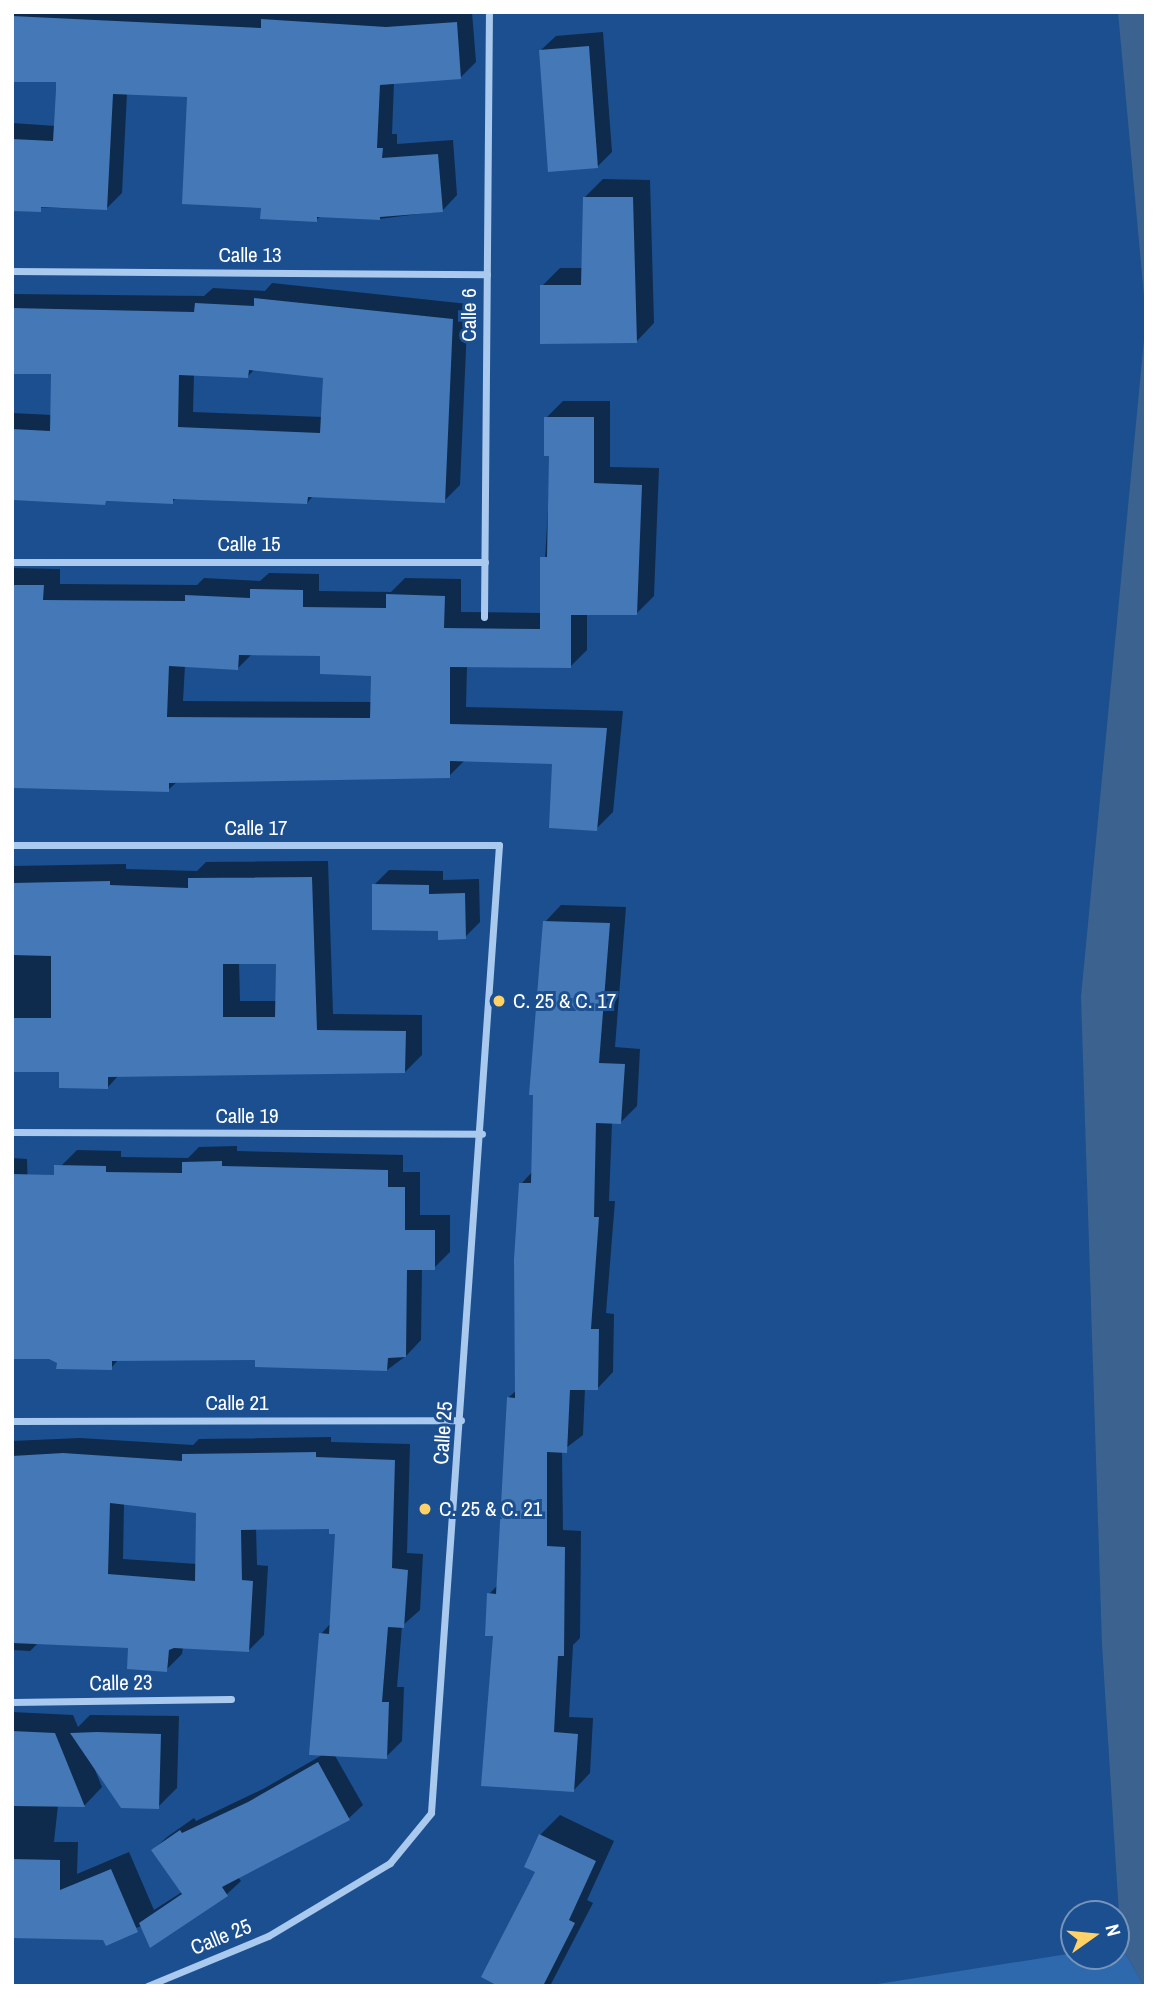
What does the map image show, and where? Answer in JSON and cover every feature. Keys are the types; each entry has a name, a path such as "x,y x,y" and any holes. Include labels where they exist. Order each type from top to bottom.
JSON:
{"street":[{"name":"Calle 6","path":"484,617 489,12"},
{"name":"Calle 13","path":"12,271 487,274"},
{"name":"Calle 15","path":"12,562 485,562"},
{"name":"Calle 17","path":"12,845 499,845"},
{"name":"Calle 25","path":"147,1986 268,1936 379,1870 390,1863 431,1813 482,1134 499,845"},
{"name":"Calle 19","path":"12,1132 482,1134"},
{"name":"Calle 21","path":"12,1420 461,1420"},
{"name":"Calle 23","path":"12,1702 231,1699"}],"shaded area":[{"path":"1118,12 1146,12 1146,318"},
{"path":"1146,319 1146,1986 1130,1962 1130,1900 1118,1900 1102,1644 1081,997"},
{"path":"1060,1955 1060,1970 1130,1970 1130,1962 1144,1986 865,1986"}],"building":[{"path":"12,16 261,28 261,19 386,27 457,22 461,79 380,85 377,148 383,148 382,158 438,154 443,212 380,217 380,220 317,217 317,222 260,219 261,208 182,204 187,97 113,94 107,210 41,207 41,212 12,211 12,139 53,141 56,82 12,82"},
{"path":"589,46 598,168 548,172 539,50"},
{"path":"583,197 633,197 637,343 540,344 540,285 581,285"},
{"path":"254,298 453,319 445,503 308,497 307,504 173,499 173,504 106,501 105,505 12,500 12,429 50,431 51,374 12,374 12,308 194,312 195,303 254,306","holes":["249,370 323,378 320,433 178,427 179,375 248,378"]},
{"path":"544,417 594,417 594,483 642,485 637,615 571,615 571,668 450,667 450,724 607,728 597,831 549,828 552,764 450,761 450,778 169,783 169,792 12,788 12,585 44,585 43,600 185,601 185,595 250,598 250,589 303,590 303,607 386,608 386,594 445,596 444,628 540,629 540,557 547,557 549,456 544,456","holes":["239,655 320,656 320,674 371,676 370,718 167,717 169,666 238,670"]},
{"path":"312,877 317,1030 406,1031 405,1073 108,1077 108,1089 59,1088 59,1072 12,1072 12,1018 51,1018 51,956 12,955 12,883 110,881 110,885 188,888 188,878","holes":["223,964 276,964 275,1017 223,1017"]},
{"path":"372,884 429,885 429,894 465,893 466,939 438,940 438,931 372,930"},
{"path":"543,921 610,923 599,1063 625,1064 621,1124 596,1123 594,1217 599,1217 591,1329 599,1329 598,1390 570,1390 567,1453 547,1452 547,1546 565,1547 564,1656 558,1656 554,1732 578,1734 574,1792 481,1786 493,1636 485,1636 487,1593 496,1594 507,1397 515,1398 514,1259 519,1183 531,1183 533,1095 529,1095"},
{"path":"222,1161 222,1166 388,1170 388,1187 405,1187 405,1230 435,1230 435,1270 407,1270 406,1357 388,1358 387,1371 255,1367 255,1360 112,1361 112,1370 56,1369 57,1363 49,1359 12,1359 12,1174 54,1175 54,1165 106,1166 106,1172 182,1173 182,1162"},
{"path":"316,1452 316,1457 395,1460 392,1568 408,1570 404,1628 388,1627 382,1702 389,1702 387,1759 309,1755 319,1633 329,1634 335,1534 329,1534 329,1529 241,1530 242,1580 253,1581 249,1652 174,1648 169,1650 167,1672 127,1669 128,1648 12,1643 12,1456 63,1453 182,1461 182,1454","holes":["110,1503 196,1513 195,1581 108,1574"]},
{"path":"12,1731 55,1733 85,1807 12,1806"},
{"path":"70,1733 161,1734 159,1809 121,1808"},
{"path":"318,1762 350,1820 222,1887 228,1896 150,1948 139,1923 182,1894 151,1850 180,1830 182,1833 248,1802"},
{"path":"539,1834 596,1861 569,1920 575,1923 543,1986 498,1986 481,1977 535,1872 524,1867"},
{"path":"12,1859 60,1860 60,1890 111,1869 138,1932 106,1946 103,1940 12,1938"}],"place":[{"name":"C. 25 & C. 17","path":"499,1001"},
{"name":"C. 25 & C. 21","path":"425,1509"}]}
